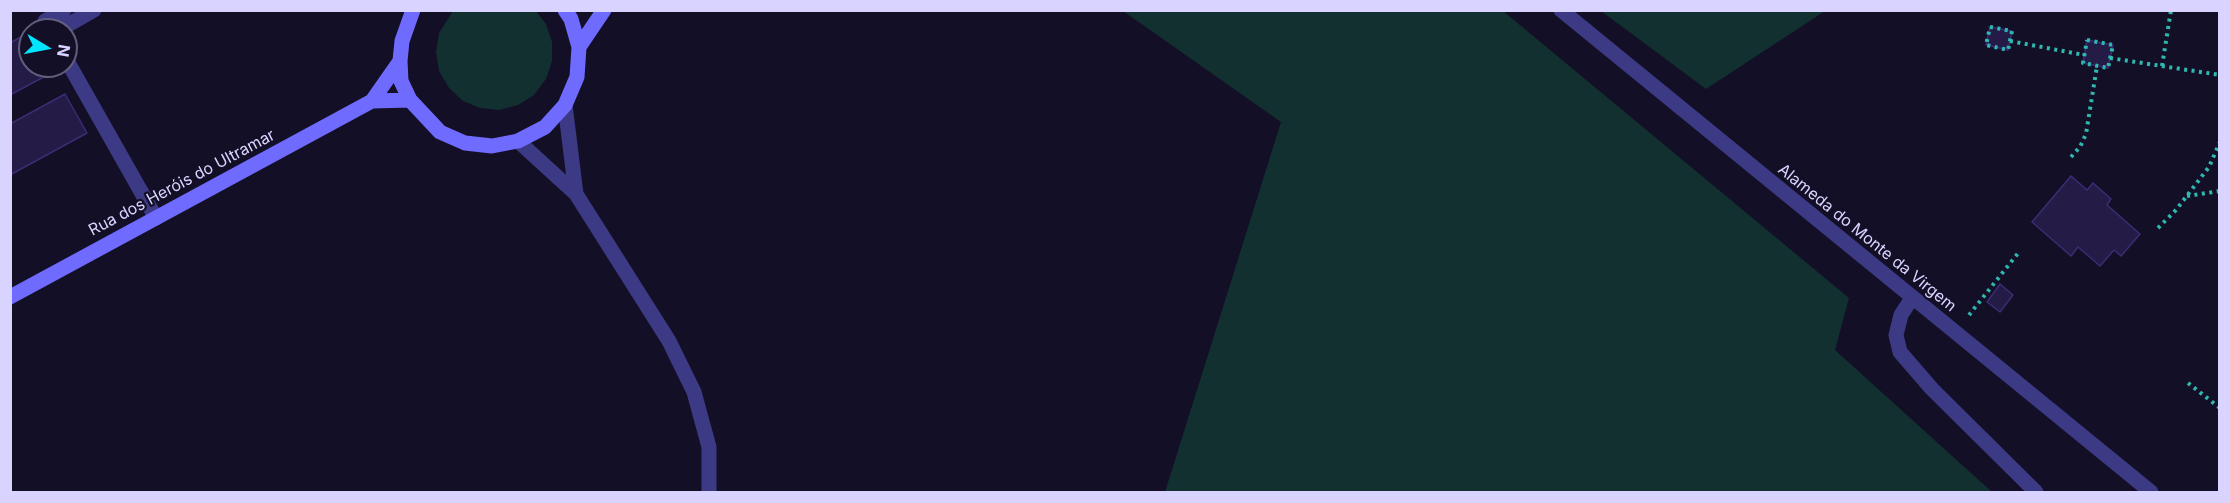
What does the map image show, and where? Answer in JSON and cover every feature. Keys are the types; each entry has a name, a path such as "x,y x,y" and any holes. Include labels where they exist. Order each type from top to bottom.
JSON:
{"main road":[{"path":"413,10 402,41 400,61 401,81 410,100 440,132 465,143 492,146 518,141 545,127 565,105 577,77 579,47 571,19 565,10"},
{"path":"579,47 604,10"},
{"path":"372,101 400,61"},
{"path":"372,101 410,100"},
{"name":"Rua dos Heróis do Ultramar","path":"10,297 372,101"}],"street":[{"path":"49,18 64,10"},
{"path":"78,19 94,10"},
{"name":"Alameda do Monte da Virgem","path":"1561,10 2151,492"},
{"path":"77,78 156,218"},
{"path":"565,105 576,194"},
{"path":"518,141 576,194 669,341 694,392 709,447 709,492"},
{"path":"1912,298 1900,315 1896,334 1900,352 1932,389 2036,492"}],"path":[{"path":"2162,66 2171,10"},
{"path":"2176,10 2185,10"},
{"path":"1990,27 2012,31 2010,41 2008,50 1986,45 1990,27"},
{"path":"2087,40 2113,45 2108,68 2083,63 2084,55 2087,40"},
{"path":"2010,41 2084,55"},
{"path":"2110,58 2220,75"},
{"path":"2071,157 2086,134 2097,66"},
{"path":"2158,228 2209,167 2220,142"},
{"path":"2186,196 2220,191"},
{"path":"1955,333 2019,252"},
{"path":"2188,383 2220,408"}],"green space":[{"path":"453,11 536,11 546,24 552,42 552,61 546,79 534,95 518,105 499,110 480,108 463,101 449,88 439,71 436,52 439,33"},
{"path":"1123,11 1503,11 1849,298 1835,350 1992,492 1165,492 1281,122"},
{"path":"1601,11 1825,11 1706,89"}],"building":[{"path":"1990,27 2012,31 2008,50 1986,45"},
{"path":"18,39 18,78 42,78 10,95 10,43"},
{"path":"2087,40 2113,45 2108,68 2083,63"},
{"path":"65,94 87,133 10,175 10,124"},
{"path":"2071,176 2087,190 2093,183 2111,199 2107,205 2140,234 2121,256 2114,250 2100,266 2078,247 2071,256 2032,222"},
{"path":"2000,284 2013,295 2000,312 1987,302"}]}
